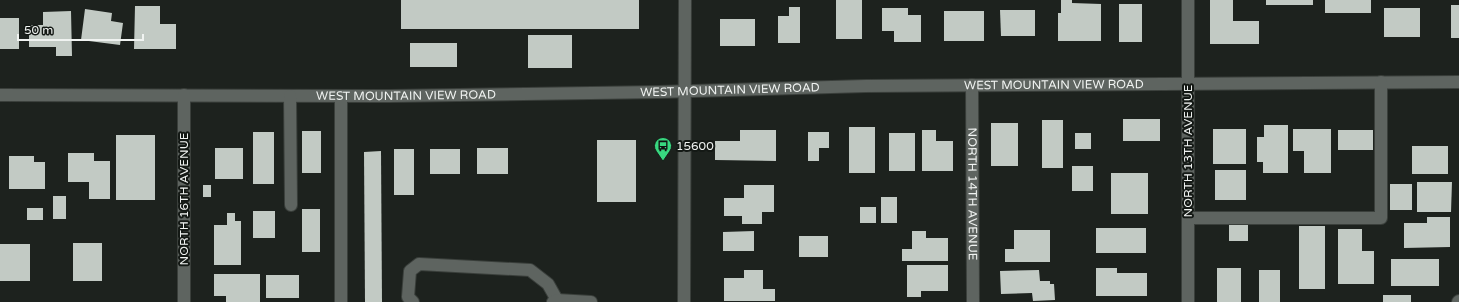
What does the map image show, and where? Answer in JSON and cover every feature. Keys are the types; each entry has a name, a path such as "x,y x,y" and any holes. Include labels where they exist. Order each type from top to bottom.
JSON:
{"street":[{"path":"684,302 685,0"},
{"name":"NORTH 13TH AVENUE","path":"1188,0 1188,302"},
{"path":"1188,218 1381,218 1380,82"},
{"name":"WEST MOUNTAIN VIEW ROAD","path":"0,95 341,96 972,85 1459,82"},
{"name":"NORTH 14TH AVENUE","path":"972,85 973,302"},
{"name":"NORTH 16TH AVENUE","path":"184,95 184,302"},
{"path":"290,96 291,205"},
{"path":"341,96 341,302"},
{"path":"413,302 408,297 410,271 419,264 530,270 548,284 555,301 591,302"}],"building":[{"path":"401,0 639,0 639,29 401,29"},
{"path":"836,0 862,0 862,39 836,39"},
{"path":"1061,0 1072,0 1072,3 1101,4 1101,41 1058,41 1058,13 1061,13"},
{"path":"1210,0 1233,0 1233,21 1259,21 1259,44 1210,44"},
{"path":"1266,0 1313,0 1313,5 1266,5"},
{"path":"1325,0 1371,0 1371,13 1325,13"},
{"path":"1119,4 1142,4 1142,42 1119,42"},
{"path":"1451,5 1459,5 1459,38 1451,38"},
{"path":"135,6 160,6 160,24 176,24 176,49 134,49"},
{"path":"789,7 800,7 800,43 778,43 778,16 789,16"},
{"path":"882,8 908,8 908,15 921,15 921,42 894,42 894,31 882,31"},
{"path":"1384,8 1420,8 1420,37 1384,37"},
{"path":"85,9 112,13 111,21 123,23 120,45 81,40"},
{"path":"1000,10 1035,10 1035,36 1001,36"},
{"path":"71,11 72,56 56,56 56,47 29,47 29,25 43,25 43,12"},
{"path":"944,11 984,11 984,41 944,41"},
{"path":"0,18 19,18 19,49 0,49"},
{"path":"720,19 755,19 755,46 720,46"},
{"path":"528,35 572,35 572,68 528,68"},
{"path":"410,43 457,43 457,67 410,67"},
{"path":"1123,119 1160,119 1160,141 1123,141"},
{"path":"1042,120 1063,120 1063,168 1042,168"},
{"path":"991,123 1018,123 1018,166 991,166"},
{"path":"1264,125 1288,125 1288,173 1263,173 1263,162 1257,162 1257,137 1264,137"},
{"path":"849,127 875,127 875,173 849,173"},
{"path":"1213,129 1246,129 1246,164 1213,164"},
{"path":"1293,129 1331,129 1331,173 1304,173 1304,151 1293,151"},
{"path":"740,130 776,130 776,161 715,160 715,141 740,141"},
{"path":"922,130 936,130 936,141 953,141 953,171 922,171"},
{"path":"1338,130 1373,130 1373,150 1338,150"},
{"path":"302,131 321,131 321,173 302,173"},
{"path":"253,132 274,132 274,184 253,184"},
{"path":"808,132 829,132 829,148 819,148 819,161 808,161"},
{"path":"889,133 915,133 915,171 889,171"},
{"path":"1075,133 1091,133 1091,149 1075,149"},
{"path":"116,135 155,135 155,200 116,200"},
{"path":"597,140 636,140 636,202 597,202"},
{"path":"1412,146 1448,146 1448,174 1412,174"},
{"path":"215,148 243,148 243,179 215,179"},
{"path":"477,148 508,148 508,174 477,174"},
{"path":"394,149 414,149 414,195 394,195"},
{"path":"430,149 460,149 460,174 430,174"},
{"path":"381,151 382,302 365,302 364,152"},
{"path":"68,153 94,153 94,161 110,161 110,199 89,199 89,182 68,182"},
{"path":"9,156 34,156 34,162 45,162 45,189 9,189"},
{"path":"1072,166 1093,166 1093,191 1072,191"},
{"path":"1215,170 1246,170 1246,200 1215,200"},
{"path":"1111,173 1148,173 1148,214 1111,214"},
{"path":"1417,182 1452,182 1451,212 1417,212"},
{"path":"1390,184 1412,184 1412,210 1390,210"},
{"path":"203,185 211,185 211,197 203,197"},
{"path":"744,185 774,185 774,212 762,212 762,224 742,224 742,216 724,216 724,198 744,198"},
{"path":"53,196 66,196 66,219 53,219"},
{"path":"881,197 897,197 897,223 881,223"},
{"path":"860,207 876,207 876,223 860,223"},
{"path":"27,208 43,208 43,220 27,220"},
{"path":"302,209 320,209 320,252 302,252"},
{"path":"253,211 275,211 275,238 253,238"},
{"path":"227,213 235,213 235,221 241,221 241,265 214,265 214,225 227,225"},
{"path":"1427,217 1450,217 1450,247 1404,248 1404,223 1427,223"},
{"path":"1229,222 1248,222 1248,241 1229,241"},
{"path":"1299,226 1325,226 1325,289 1299,289"},
{"path":"1096,228 1146,228 1146,253 1096,253"},
{"path":"1338,229 1362,229 1362,251 1374,251 1374,284 1338,284"},
{"path":"1014,230 1050,230 1050,262 1005,262 1005,249 1014,249"},
{"path":"754,231 754,251 723,251 723,232"},
{"path":"912,231 926,231 926,238 948,238 948,261 902,261 902,249 912,249"},
{"path":"799,236 828,236 828,257 799,257"},
{"path":"73,243 102,243 102,281 73,281"},
{"path":"0,244 30,244 30,281 0,281"},
{"path":"1391,259 1439,259 1439,286 1391,286"},
{"path":"907,265 948,265 948,291 921,291 921,297 907,297"},
{"path":"1096,268 1117,268 1117,273 1147,273 1147,296 1096,296"},
{"path":"1217,268 1241,268 1241,302 1217,302"},
{"path":"744,270 763,270 763,289 775,289 775,301 724,301 724,278 744,278"},
{"path":"1039,270 1040,281 1050,281 1050,284 1054,284 1055,300 1033,301 1032,293 1001,294 1000,271"},
{"path":"1259,270 1280,270 1280,302 1259,302"},
{"path":"214,274 260,274 260,302 226,302 226,296 214,296"},
{"path":"266,275 299,275 299,298 266,298"},
{"path":"1383,295 1411,295 1411,302 1383,302"}],"place":[{"name":"15600","path":"663,161"}]}
